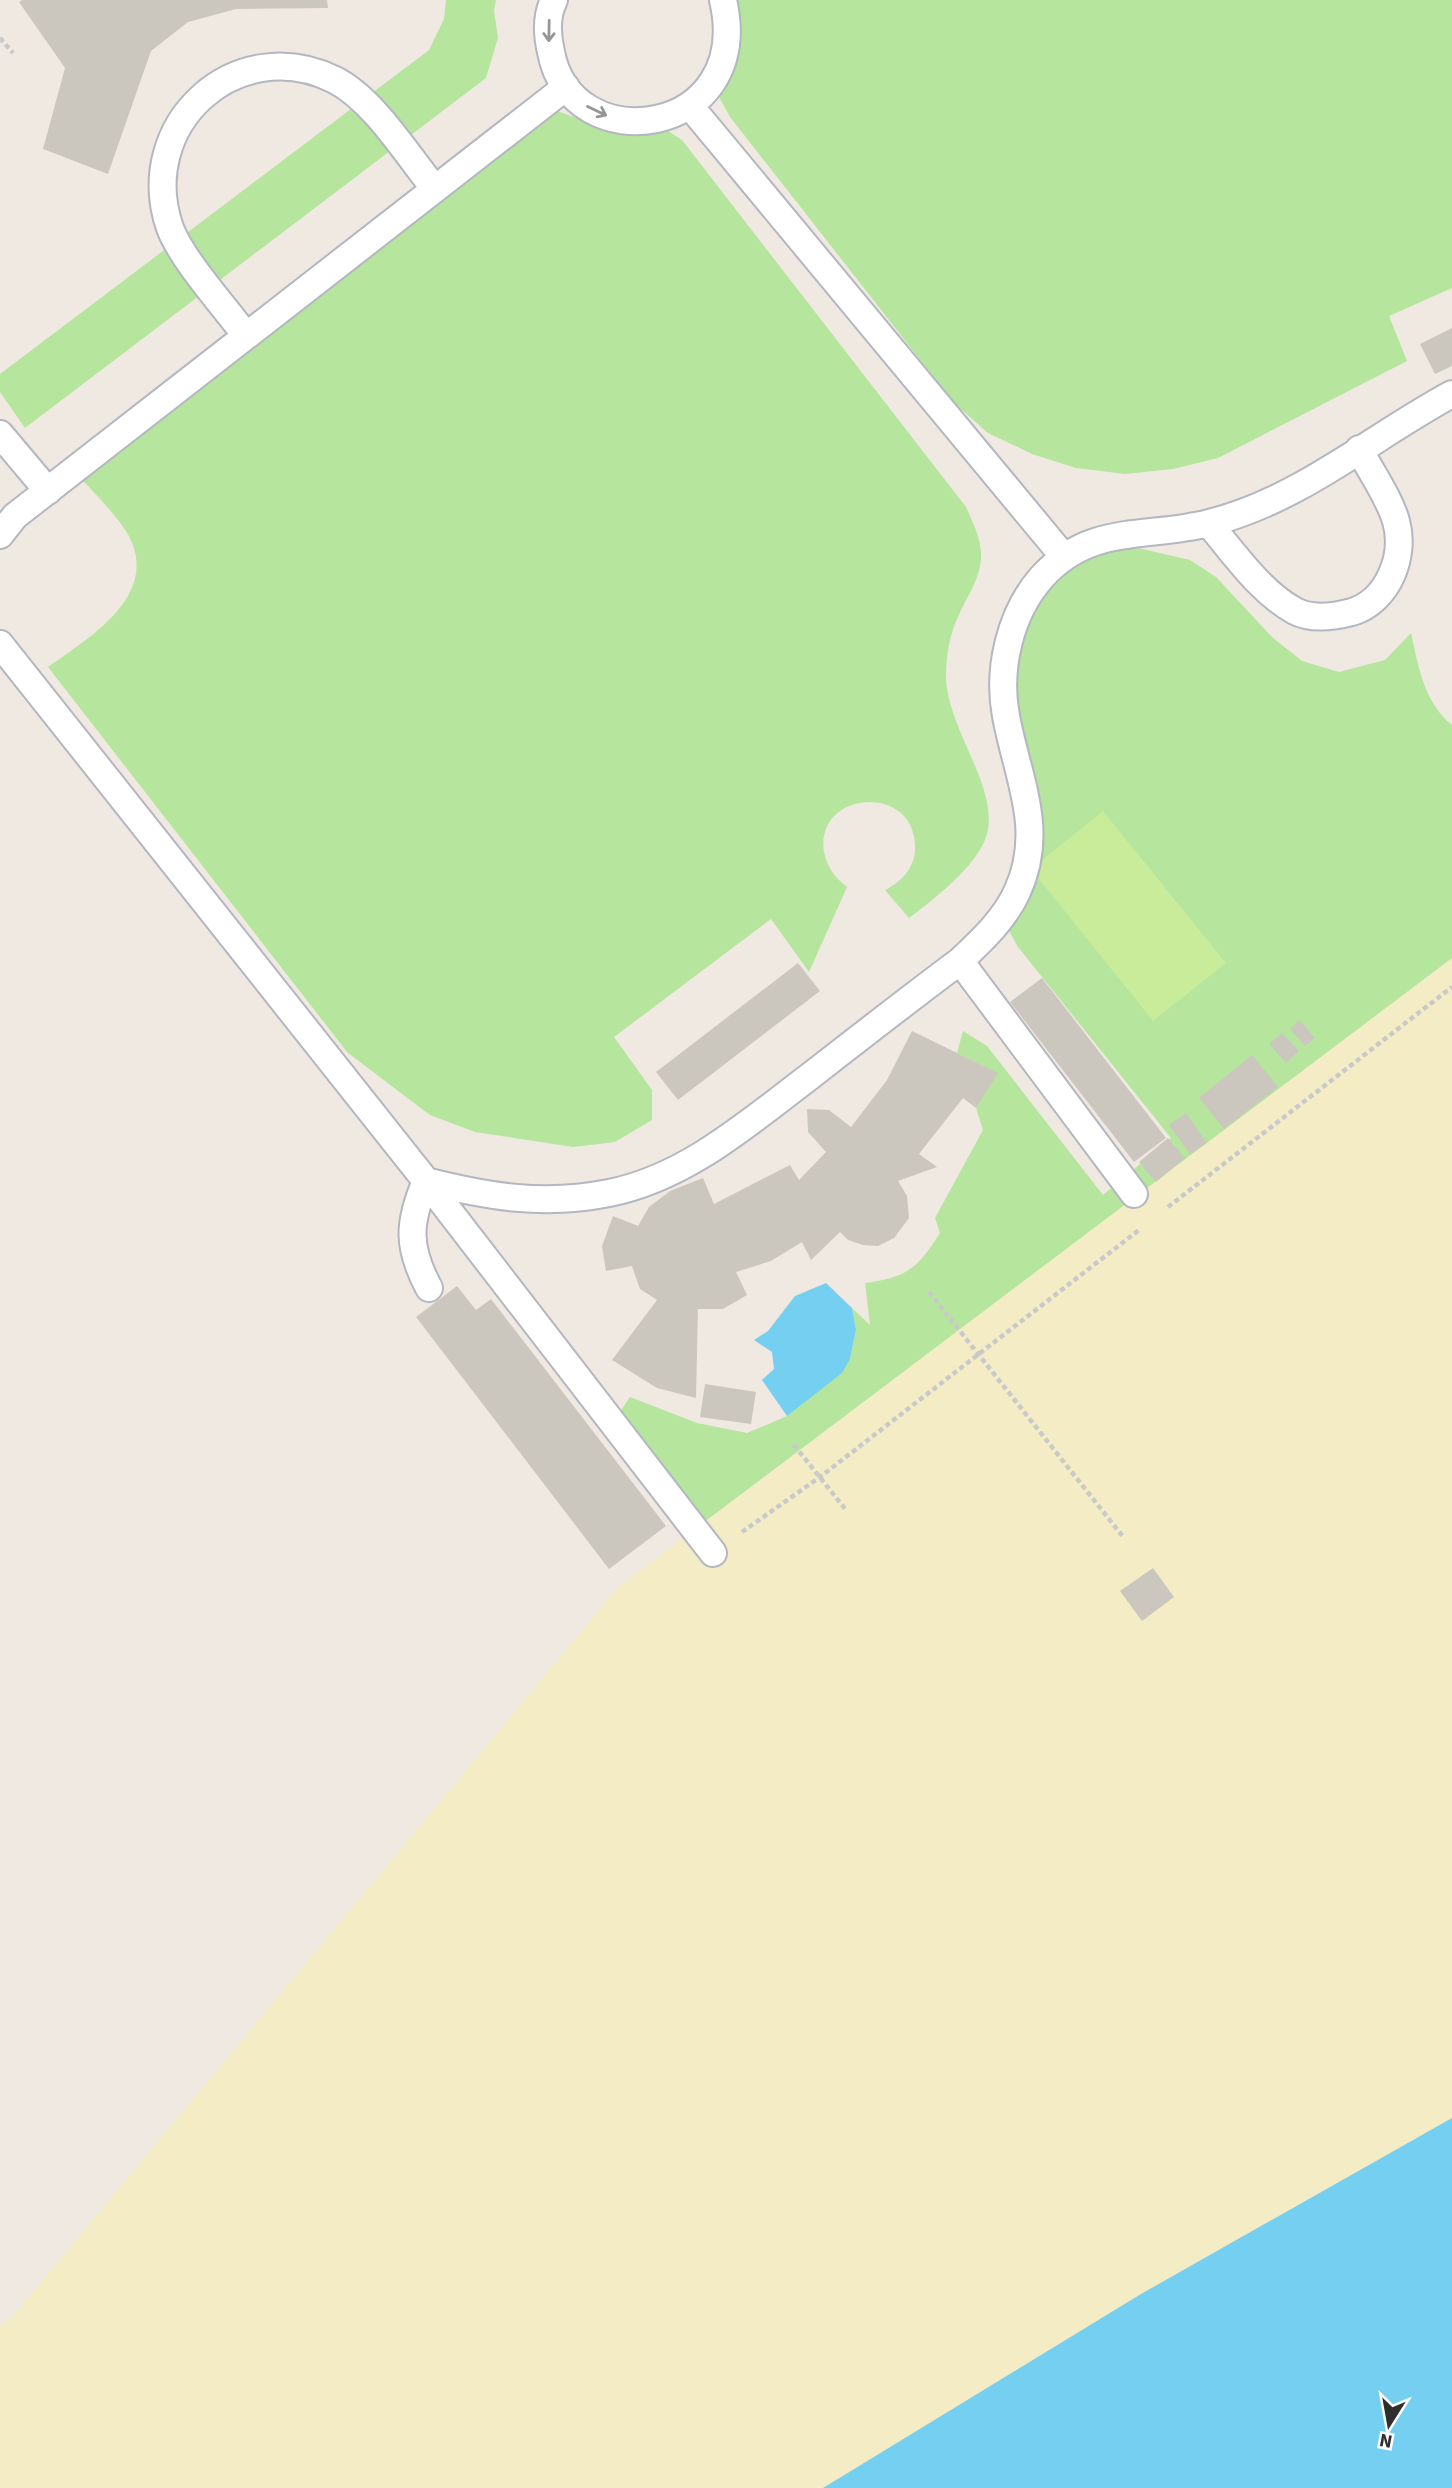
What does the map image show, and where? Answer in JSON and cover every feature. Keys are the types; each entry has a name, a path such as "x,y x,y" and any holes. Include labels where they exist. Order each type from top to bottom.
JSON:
{"lane":[{"path":"554,0 547,34 552,62 566,87 586,106 611,118 638,123 666,118 690,106 712,86 725,59 729,29 723,0"},
{"path":"247,336 183,252 171,230 164,206 165,158 173,135 201,96 220,83 266,67 314,71 336,81 366,104 435,189"},
{"path":"0,535 15,516 566,87"},
{"path":"690,106 1064,557"},
{"path":"426,1181 486,1197 548,1201 611,1193 669,1173 723,1142 960,961 993,930 1018,891 1030,847 1029,802 1005,714 1004,670 1013,626 1026,600 1043,576 1064,557 1091,542 1121,533 1209,524 1267,503 1452,394"},
{"path":"0,434 48,491"},
{"path":"1209,524 1269,592 1296,612 1330,618 1363,609 1387,585 1399,554 1396,520 1359,449"},
{"path":"0,644 426,1181 713,1553"},
{"path":"960,961 1135,1194"},
{"path":"426,1181 415,1207 411,1235 416,1263 429,1288"}],"path":[{"path":"0,38 13,53"},
{"path":"1164,1210 1452,987"},
{"path":"713,1553 820,1477 1142,1227"},
{"path":"929,1292 1124,1538"},
{"path":"794,1445 846,1510"}],"green space":[{"path":"446,0 496,0 494,11 498,38 486,78 25,428 0,392 0,374 429,50 444,19"},
{"path":"727,0 1452,0 1452,288 1389,316 1407,361 1218,458 1173,469 1125,474 1076,468 1032,454 988,433 954,403 730,117 706,73"},
{"path":"557,111 605,124 654,122 682,140 966,507 979,538 980,566 953,630 946,674 954,715 980,779 989,819 986,837 973,860 953,882 909,918 885,890 902,879 913,862 915,849 911,827 900,812 884,804 866,802 849,806 834,816 825,831 824,852 832,872 847,887 809,972 771,919 614,1037 652,1090 652,1120 615,1142 573,1147 475,1132 430,1115 347,1052 48,667 102,627 129,593 136,574 135,553 126,531 77,474"},
{"path":"1134,547 1190,560 1216,577 1272,637 1302,661 1339,672 1385,660 1411,633 1429,695 1442,716 1452,725 1452,977 723,1546 609,1428 630,1397 697,1423 747,1433 787,1416 850,1359 856,1330 852,1308 870,1325 865,1283 901,1274 924,1255 940,1233 935,1218 983,1130 976,1108 997,1073 957,1053 963,1031 987,1046 1103,1195 1171,1138 1018,947 1008,929 1041,814 1034,774 1000,697 1029,596 1093,553"},
{"path":"1103,811 1226,963 1153,1021 1031,869"}],"sand":[{"path":"1452,958 1452,2118 1141,2294 900,2488 0,2488 0,2326 13,2316 618,1587"}],"water":[{"path":"826,1283 852,1308 856,1330 850,1359 842,1373 787,1416 762,1380 774,1369 772,1352 754,1340 768,1331 795,1296"},
{"path":"1452,2118 1452,2488 823,2488 1141,2294"}],"building":[{"path":"327,0 328,8 236,9 188,22 151,51 108,174 43,149 65,68 19,2"},
{"path":"1452,328 1452,366 1435,374 1420,344"},
{"path":"798,963 820,991 678,1100 656,1072"},
{"path":"1042,978 1166,1138 1134,1162 1010,1002"},
{"path":"1300,1020 1315,1038 1305,1046 1290,1029"},
{"path":"912,1031 998,1073 976,1108 963,1098 919,1154 937,1167 898,1181 907,1196 909,1218 894,1238 878,1246 863,1245 848,1240 840,1232 811,1260 802,1242 771,1261 736,1272 747,1295 723,1309 698,1309 696,1398 657,1388 612,1360 657,1300 640,1289 632,1266 606,1271 602,1246 613,1216 638,1226 649,1207 670,1191 703,1178 714,1204 790,1165 799,1180 826,1152 808,1132 807,1109 829,1110 851,1127 887,1080"},
{"path":"1282,1033 1299,1051 1286,1063 1269,1044"},
{"path":"1252,1055 1278,1087 1224,1129 1199,1098"},
{"path":"1186,1113 1207,1143 1190,1154 1169,1125"},
{"path":"1168,1138 1185,1158 1156,1182 1139,1162"},
{"path":"457,1286 476,1310 491,1299 666,1526 609,1569 416,1317"},
{"path":"705,1384 756,1392 751,1424 700,1417"},
{"path":"1153,1568 1174,1597 1142,1621 1120,1591"}]}
